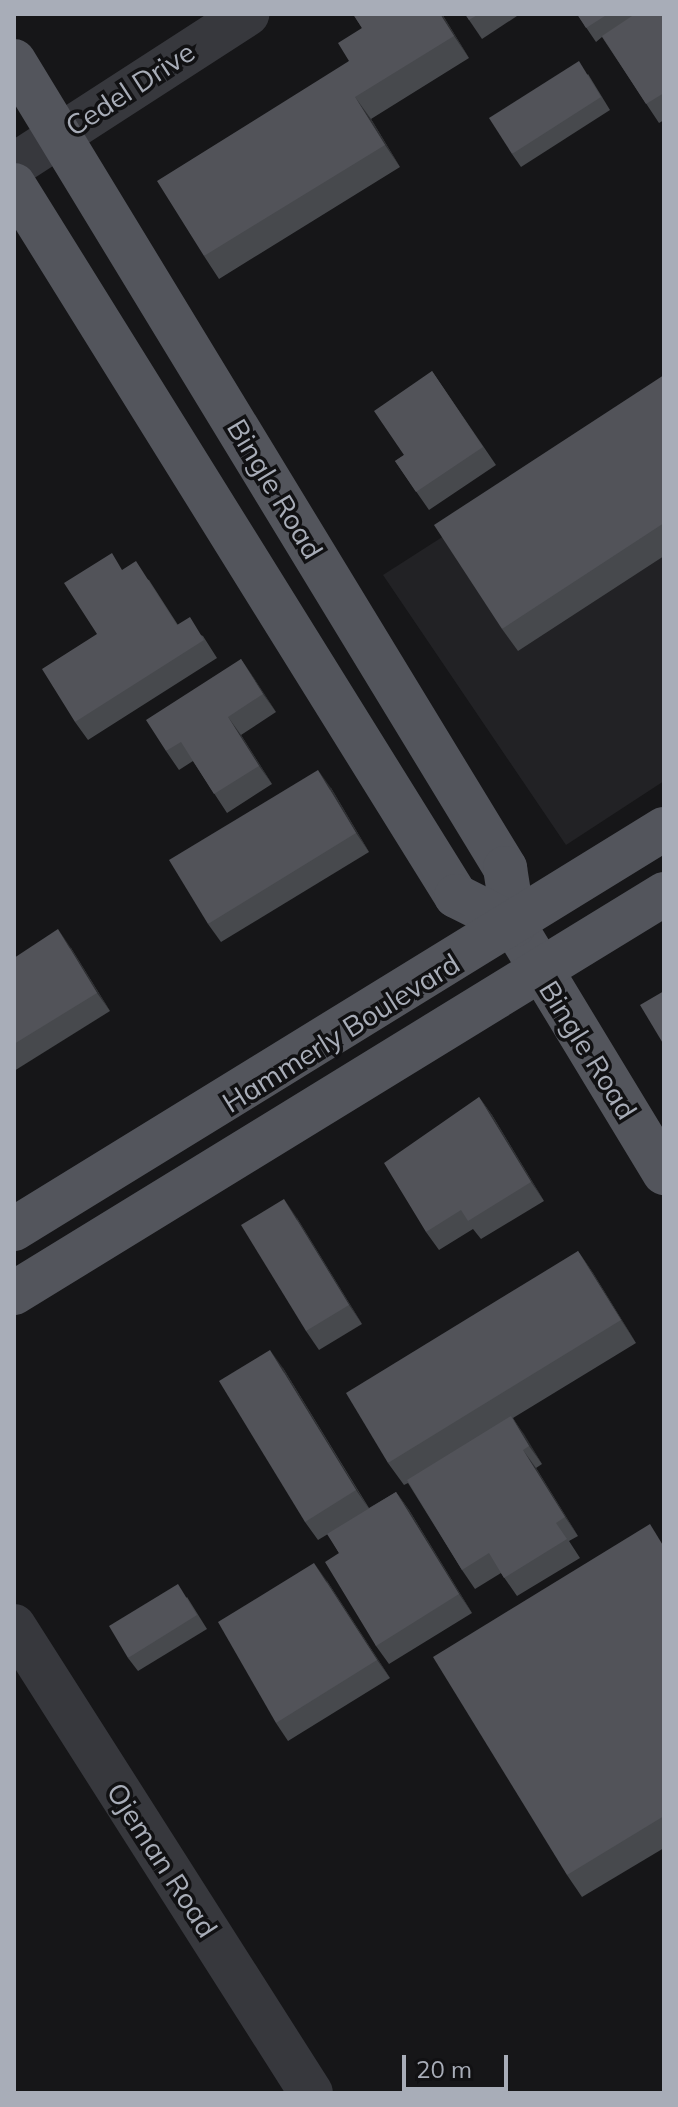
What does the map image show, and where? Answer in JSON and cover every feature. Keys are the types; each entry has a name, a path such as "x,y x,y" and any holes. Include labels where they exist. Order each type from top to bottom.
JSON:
{"main road":[{"name":"Bingle Road","path":"14,61 505,868 514,925 539,972 664,1173"},
{"path":"14,185 456,896 514,925"},
{"path":"224,523 276,490"},
{"name":"Hammerly Boulevard","path":"14,1229 514,925 664,829"},
{"name":"Hammerly Boulevard","path":"14,1293 664,894"}],"street":[{"name":"Cedel Drive","path":"14,165 247,14"},
{"name":"Ojeman Road","path":"14,1626 311,2093"}],"shaded area":[{"path":"664,395 664,781 566,845 383,575"}],"building":[{"path":"353,14 440,14 454,36 355,97 385,145 204,256 157,181 349,61 338,43 362,28"},
{"path":"465,14 479,14 469,20"},
{"path":"577,14 608,14 586,28"},
{"path":"635,14 664,14 664,93 646,104 602,36"},
{"path":"579,61 601,97 512,154 489,118"},
{"path":"432,371 483,447 416,492 395,461 404,455 374,411"},
{"path":"664,375 664,523 502,629 434,525"},
{"path":"112,553 122,570 136,561 177,625 190,617 204,640 75,722 42,669 97,634 64,583"},
{"path":"241,659 263,694 228,717 259,766 214,794 181,742 166,751 146,720"},
{"path":"318,770 356,833 208,924 169,860"},
{"path":"58,929 97,993 14,1044 14,958"},
{"path":"664,991 664,1045 640,1005"},
{"path":"479,1097 531,1182 468,1221 461,1210 426,1232 384,1163"},
{"path":"284,1199 349,1305 306,1331 241,1225"},
{"path":"578,1251 621,1320 388,1463 346,1393"},
{"path":"270,1350 356,1490 305,1522 219,1381"},
{"path":"511,1416 529,1446 523,1450 565,1517 556,1523 567,1539 504,1578 489,1553 462,1570 407,1480"},
{"path":"396,1492 459,1594 376,1646 325,1562 339,1553 327,1534"},
{"path":"650,1524 664,1547 664,1816 567,1875 433,1657"},
{"path":"314,1563 377,1660 276,1723 218,1622"},
{"path":"178,1584 197,1615 128,1658 109,1626"}]}
